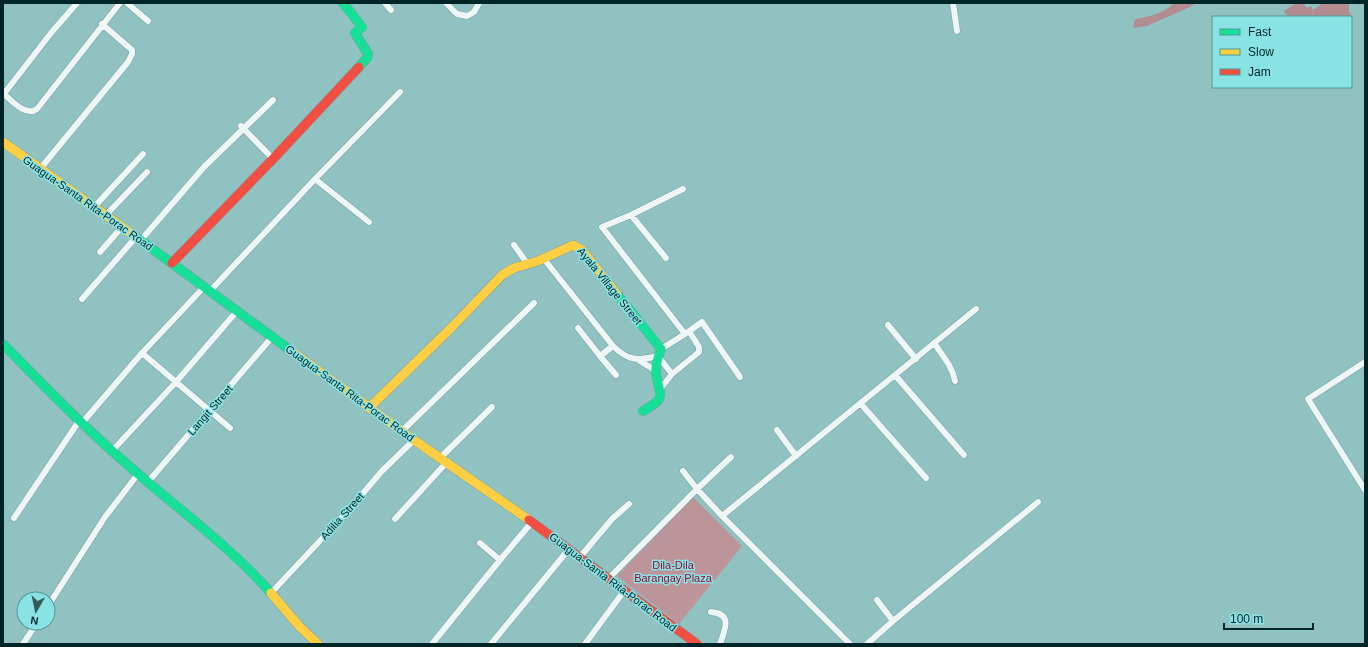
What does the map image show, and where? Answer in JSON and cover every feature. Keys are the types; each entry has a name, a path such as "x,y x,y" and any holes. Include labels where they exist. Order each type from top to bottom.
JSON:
{"street":[{"path":"77,3 51,33 3,94 28,112 34,111 116,4"},
{"path":"127,3 148,20"},
{"path":"172,263 273,159 368,56 355,33 362,27 343,3"},
{"path":"385,3 391,10"},
{"path":"446,3 457,14 466,16 474,12 479,3"},
{"path":"953,3 957,31"},
{"path":"40,169 128,62 132,54 132,50 102,24"},
{"path":"14,518 80,422 142,353 207,289 400,92"},
{"path":"82,299 242,127 273,100"},
{"path":"242,127 273,159"},
{"name":"Guagua-Santa Rita-Porac Road","path":"3,142 95,206 236,312 414,440 532,522 580,557 624,592 697,644"},
{"path":"95,206 143,154"},
{"path":"106,215 148,172"},
{"path":"315,179 369,222"},
{"path":"661,388 672,374 699,352 699,347 602,227 683,189"},
{"path":"630,215 666,258"},
{"path":"100,252 122,227"},
{"path":"514,245 527,263"},
{"name":"Ayala Village Street","path":"370,407 452,327 502,275 527,263 544,259 569,245 578,246 659,352"},
{"path":"544,259 613,346 624,356 646,359 659,352 702,322 740,377"},
{"path":"402,431 534,303"},
{"path":"722,516 976,309"},
{"path":"112,451 176,382 236,312"},
{"path":"888,325 916,358"},
{"path":"578,328 616,375"},
{"name":"Langit Street","path":"148,482 272,337"},
{"path":"3,344 80,422 247,568 270,592 295,622 318,644"},
{"path":"934,344 949,364 953,372 955,382"},
{"path":"600,356 613,346"},
{"path":"643,411 660,398 661,388 656,371 659,352"},
{"path":"659,352 672,374"},
{"path":"142,353 230,428"},
{"path":"635,358 656,371"},
{"path":"1365,362 1308,399 1365,490"},
{"path":"895,375 964,455"},
{"path":"861,404 926,478"},
{"path":"395,519 443,460 492,406"},
{"path":"777,430 796,456"},
{"name":"Adilia Street","path":"270,592 346,513 382,471 414,440"},
{"path":"608,579 697,489 731,457"},
{"path":"683,471 697,489 722,516 850,644"},
{"path":"56,594 106,517 138,474"},
{"path":"867,644 893,620 1038,502"},
{"path":"580,557 612,519 628,504"},
{"path":"432,644 532,522"},
{"path":"480,543 500,560"},
{"path":"491,644 569,549"},
{"path":"585,644 624,592"},
{"path":"877,600 893,620"},
{"path":"711,612 723,616 726,620 720,644"},
{"path":"23,644 32,631"}],"green space":[{"name":"Dila-Dila Barangay Plaza","path":"693,497 742,546 679,624 617,576"}],"shaded area":[{"path":"1174,3 1196,3 1147,26 1133,28 1135,19 1151,16 1161,12"},
{"path":"1296,3 1303,3 1307,8 1311,6 1313,10 1323,3 1349,3 1351,16 1287,16 1284,11"}],"traffic: fast":[{"path":"343,3 362,27 355,33 368,54 367,58 359,67"},
{"path":"132,234 290,350"},
{"path":"617,294 661,349 656,371 660,396 656,403 643,411"},
{"path":"3,344 46,388 105,444 139,475 236,557 271,593"}],"traffic: slow":[{"path":"3,142 132,234"},
{"path":"370,407 452,327 502,275 514,268 538,261 573,245 582,250 617,294"},
{"path":"290,350 414,440 529,520"},
{"path":"271,593 299,626 318,644"}],"traffic: jam":[{"path":"172,263 273,159 359,67"},
{"path":"529,520 697,644"}]}
